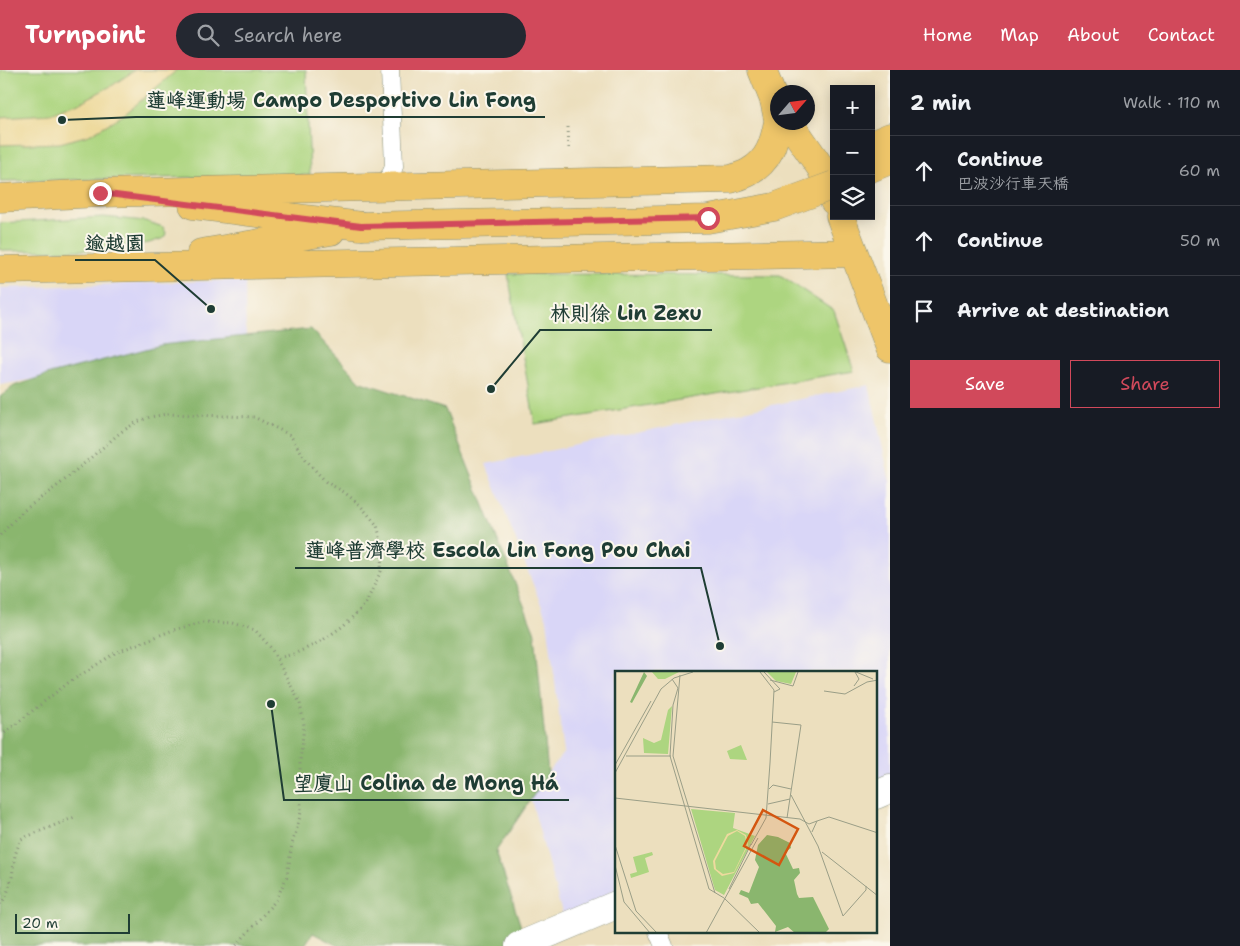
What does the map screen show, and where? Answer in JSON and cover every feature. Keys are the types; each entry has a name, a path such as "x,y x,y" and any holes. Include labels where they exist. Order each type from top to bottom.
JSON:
{"main road":[{"path":"762,70 770,92"},
{"path":"0,198 100,193 731,179 749,172 765,159 774,141 775,130"},
{"path":"106,269 361,226 708,218 774,207 830,172 796,130"},
{"path":"875,143 890,137"},
{"path":"875,166 890,160"},
{"path":"100,193 361,226"},
{"path":"842,220 890,348"},
{"path":"0,270 857,261"}],"street":[{"path":"878,794 890,789"},
{"path":"519,946 615,905"}],"lane":[{"path":"373,187 384,182 392,173 394,166 390,70"},
{"path":"659,934 664,946"}],"path":[{"path":"568,127 569,154"},
{"path":"0,535 24,511 60,484 121,432 138,422 150,417 167,414 254,417 290,435 307,462 326,482 344,492 360,505 376,525 382,546 381,571 366,605 343,626 320,642 294,654 277,658"},
{"path":"0,734 3,734 68,683 116,653 173,630 203,622 234,623 254,630 271,648 300,703 304,725 300,762 301,812 292,844 287,876 276,900 236,946"},
{"path":"0,904 6,897 12,877 15,856 21,839 74,817"}],"shaded area":[{"path":"245,280 246,348 135,361 0,385 0,288"},
{"path":"869,385 890,482 890,783 878,788 878,671 615,671 615,895 563,917 530,796 564,752 547,620 486,464"}],"green space":[{"path":"0,70 306,70 310,175 0,181"},
{"path":"103,217 145,221 163,227 166,233 164,238 149,243 102,250 6,251 0,249 0,223"},
{"path":"508,274 780,275 834,311 854,371 535,424"},
{"path":"311,329 361,382 445,409 535,633 548,774 496,851 524,936 508,946 338,946 313,933 304,946 0,946 0,397 14,386 50,374 161,345"}],"sand":[{"path":"135,70 177,70 125,114 89,135 60,143 0,145 0,117 50,114 81,102 113,85"}],"place":[{"name":"蓮峰運動場 Campo Desportivo Lin Fong","path":"62,120"},
{"name":"逾越園","path":"211,309"},
{"name":"林則徐 Lin Zexu","path":"491,389"},
{"name":"蓮峰普濟學校 Escola Lin Fong Pou Chai","path":"720,646"},
{"name":"望廈山 Colina de Mong Há","path":"271,704"}],"route":[{"path":"100,193 361,226 708,218"}]}
